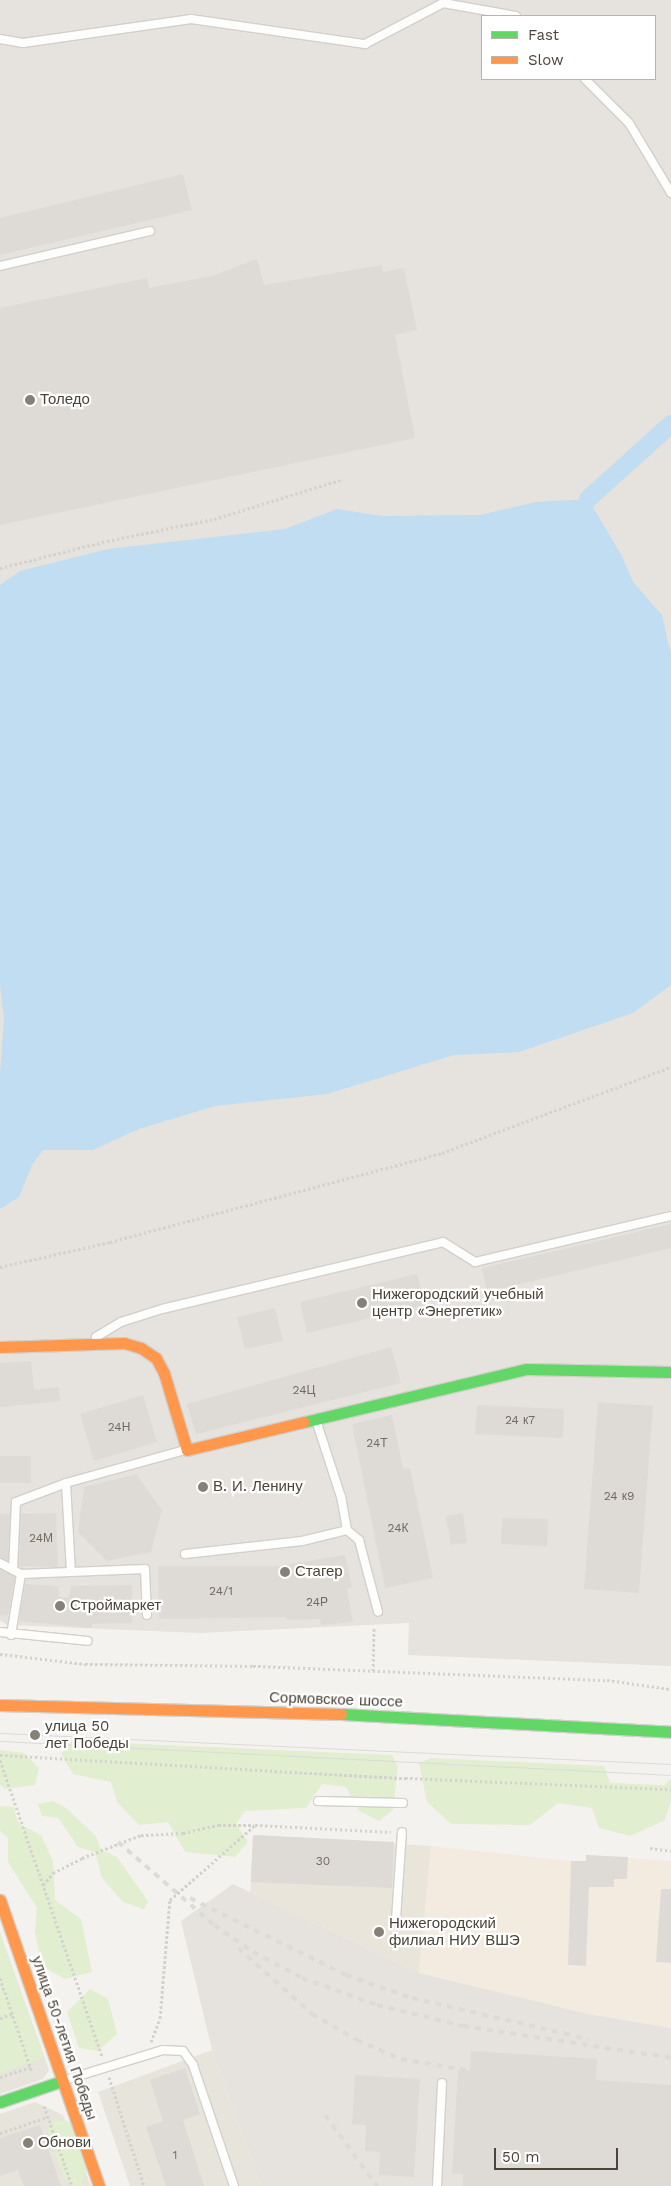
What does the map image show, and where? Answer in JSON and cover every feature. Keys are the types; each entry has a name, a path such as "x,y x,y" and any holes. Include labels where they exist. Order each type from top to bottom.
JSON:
{"street":[{"path":"0,1348 86,1343 124,1343 156,1358 164,1373 187,1450 527,1369 671,1372"},
{"name":"Сормовское шоссе","path":"0,1705 372,1715 671,1732"},
{"name":"улица 50-летия Победы","path":"0,1900 99,2186"},
{"path":"0,2102 62,2081"}],"lane":[{"path":"0,39 24,43 191,19 365,44 444,2 511,15"},
{"path":"586,80 629,124 671,194"},
{"path":"0,266 150,231"},
{"path":"86,1343 121,1322 162,1309 443,1242 476,1262 671,1216"},
{"path":"316,1418 341,1497 348,1530 360,1540 378,1612"},
{"path":"12,1570 16,1502 66,1483 187,1450"},
{"path":"66,1483 71,1572"},
{"path":"185,1554 302,1541 348,1530"},
{"path":"0,1563 21,1574 145,1569 147,1615"},
{"path":"11,1635 21,1574"},
{"path":"0,1632 11,1635 88,1642"},
{"path":"318,1802 404,1803"},
{"path":"396,1919 402,1832"},
{"path":"62,2081 146,2055 174,2049 188,2056 234,2186"},
{"path":"437,2186 442,2083"}],"path":[{"path":"0,568 107,540 214,518 343,479"},
{"path":"0,1267 110,1242 442,1153 671,1067"},
{"path":"373,1672 374,1628"},
{"path":"0,1654 85,1664 607,1680 671,1689"},
{"path":"0,1754 395,1778 671,1789"},
{"path":"0,1760 106,2067 144,2186"},
{"path":"43,1885 54,1873 82,1858 141,1835 183,1833 218,1826 255,1825 402,1832"},
{"path":"146,2055 160,2018 170,1900 255,1825"},
{"path":"650,1848 671,1851"},
{"path":"1,2017 12,2014"},
{"path":"0,2077 30,2067"},
{"path":"0,2133 48,2117"}],"shaded area":[{"path":"0,0 671,0 671,1666 408,1655 409,1623 200,1633 8,1625 0,1621"},
{"path":"137,259 143,279 0,307 0,288"},
{"name":"Нижегородский филиал НИУ ВШЭ","path":"253,1835 431,1846 419,1973 250,1892"},
{"path":"431,1846 571,1861 586,1861 586,1855 671,1861 671,2028 588,2014 419,1973"},
{"path":"233,1884 419,1973 588,2014 671,2028 671,2186 261,2186 212,2050 181,1921"},
{"path":"0,1933 49,2070 43,2079 0,2094"},
{"path":"212,2050 261,2186 130,2186 98,2092"},
{"path":"35,2102 63,2115 91,2186 0,2186 0,2114"}],"green space":[{"path":"71,1741 392,1755 398,1767 393,1810 379,1821 359,1811 346,1787 322,1784 306,1808 245,1811 236,1824 248,1842 235,1857 185,1852 168,1822 139,1825 117,1802 111,1782 73,1774 61,1754"},
{"path":"0,1750 24,1753 39,1768 35,1785 5,1789 0,1785"},
{"path":"431,1758 604,1766 610,1783 664,1785 671,1778 671,1800 665,1820 630,1836 599,1828 592,1808 558,1803 530,1825 451,1824 427,1802 419,1763"},
{"path":"53,1801 66,1808 96,1836 101,1850 117,1857 148,1901 144,1909 123,1902 102,1878 95,1852 78,1847 58,1818 42,1816 38,1804"},
{"path":"0,1806 13,1807 19,1824 41,1835 53,1861 55,1900 81,1919 92,1972 65,1979 42,1966 35,1932 37,1908 8,1862 8,1838 0,1831"},
{"path":"0,1933 44,2058 0,2073"},
{"path":"90,1989 108,1999 117,2034 98,2051 79,2048 67,2012"},
{"path":"57,2120 70,2122 87,2168 82,2184 85,2186 74,2186 64,2178 47,2129"}],"water":[{"path":"588,499 622,556 633,582 662,615 671,655 671,985 633,1013 519,1052 454,1055 327,1094 215,1106 139,1129 93,1150 43,1150 33,1163 19,1197 0,1209 0,1073 4,1019 0,985 0,585 20,571 108,549 285,529 337,509 382,516 480,515 536,502"}],"building":[{"path":"183,174 192,210 0,255 0,218"},
{"path":"257,259 264,285 382,265 383,272 404,268 417,330 395,335 415,438 0,525 0,308 147,278 149,288 211,276"},
{"path":"671,1224 671,1248 487,1292 482,1268"},
{"name":"Нижегородский учебный центр «Энергетик»","path":"417,1274 425,1305 307,1333 300,1302"},
{"path":"275,1308 283,1341 245,1349 237,1317"},
{"path":"391,1347 401,1383 196,1434 187,1404"},
{"path":"31,1361 34,1390 59,1387 60,1401 0,1407 0,1363"},
{"path":"143,1395 157,1442 94,1461 80,1414"},
{"path":"598,1402 653,1406 639,1593 584,1589"},
{"path":"477,1405 564,1409 563,1438 475,1434"},
{"path":"392,1415 403,1469 410,1468 433,1578 385,1588 352,1424"},
{"path":"0,1456 31,1456 31,1483 0,1483"},
{"path":"136,1474 162,1510 151,1552 107,1561 78,1532 84,1487"},
{"path":"56,1513 58,1567 19,1566 21,1514"},
{"path":"463,1513 467,1543 451,1545 446,1516"},
{"path":"0,1514 10,1514 8,1561 0,1557"},
{"path":"502,1518 548,1519 547,1546 501,1544"},
{"path":"345,1555 352,1587 347,1589 353,1622 321,1625 320,1619 287,1620 286,1617 159,1619 158,1566 279,1566"},
{"path":"0,1569 15,1577 8,1616 0,1615"},
{"path":"25,1584 58,1586 59,1597 69,1598 71,1586 132,1585 132,1623 92,1624 92,1628 19,1621"},
{"path":"253,1835 394,1842 392,1888 251,1882"},
{"path":"586,1855 628,1857 627,1879 614,1879 614,1887 589,1887 586,1966 568,1965 571,1861 586,1861"},
{"path":"661,1889 671,1889 671,1963 656,1962"},
{"path":"471,2051 597,2059 596,2080 671,2085 671,2186 463,2186 463,2174 452,2173 458,2070 470,2071"},
{"path":"185,2068 200,2114 183,2120 204,2186 166,2186 146,2127 163,2121 150,2080"},
{"path":"355,2075 420,2079 414,2177 379,2175 380,2152 365,2151 366,2125 352,2124"},
{"path":"40,2125 61,2186 24,2186 18,2170 0,2176 0,2138"}],"waterway":[{"path":"588,499 671,424"}],"tram line":[{"path":"0,1733 671,1764"},
{"path":"0,1741 671,1775"}],"railway":[{"path":"118,1842 214,1925 253,1952 302,1978 377,2005 463,2026 671,2058"},
{"path":"190,1898 346,1975 412,1998 588,2039"},
{"path":"238,1948 312,2014 357,2040 401,2059 506,2077 584,2082"},
{"path":"325,2115 377,2186"}],"traffic: fast":[{"path":"304,1422 527,1369 671,1372"},
{"path":"341,1714 671,1732"},
{"path":"0,2102 62,2081"}],"traffic: slow":[{"path":"0,1347 124,1343 141,1348 156,1358 164,1373 187,1450 304,1422"},
{"path":"0,1705 341,1714"},
{"path":"0,1900 99,2186"}],"place":[{"name":"Толедо","path":"30,400"},
{"name":"Нижегородский учебный центр «Энергетик»","path":"362,1303"},
{"name":"В. И. Ленину","path":"203,1487"},
{"name":"Стагер","path":"285,1572"},
{"name":"Строймаркет","path":"60,1606"},
{"name":"улица 50 лет Победы","path":"35,1735"},
{"name":"Нижегородский филиал НИУ ВШЭ","path":"379,1932"},
{"name":"Обнови","path":"28,2143"}]}
